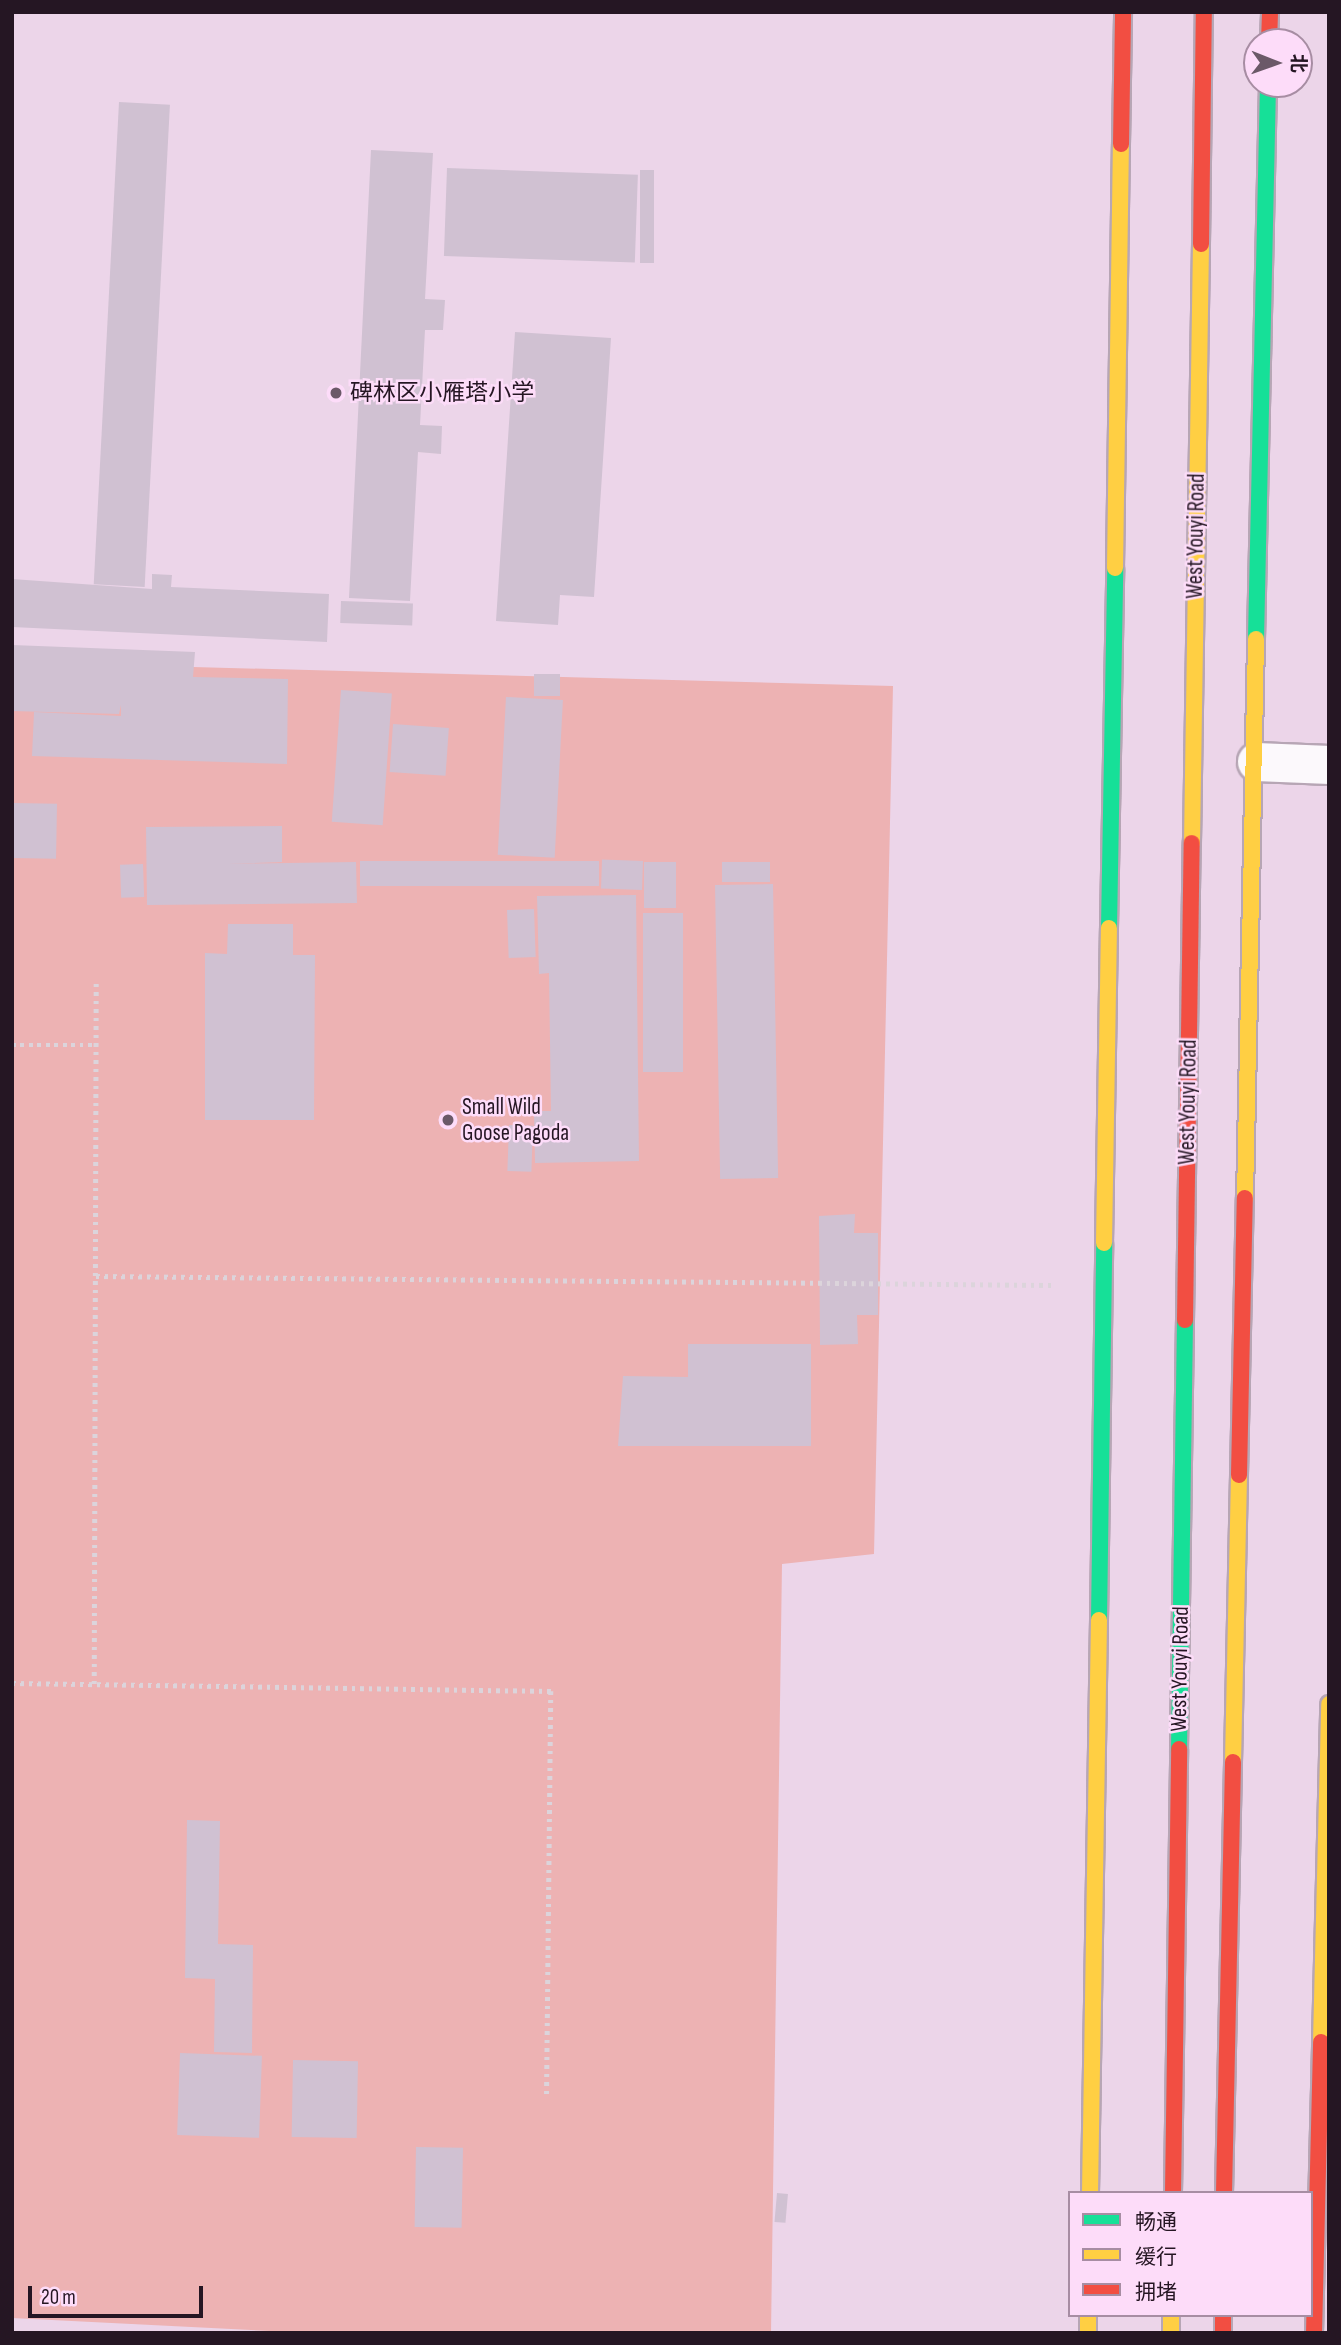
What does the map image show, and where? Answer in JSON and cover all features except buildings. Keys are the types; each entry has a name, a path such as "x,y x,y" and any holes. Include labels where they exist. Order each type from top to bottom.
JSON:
{"main road":[{"path":"1090,2191 1123,12"},
{"name":"West Youyi Road","path":"1173,2191 1204,12"},
{"path":"1224,2191 1257,762 1268,98"},
{"path":"1314,2333 1329,1704"}],"street":[{"path":"1257,762 1329,765"}],"path":[{"path":"94,1684 96,980"},
{"path":"12,1045 96,1045"},
{"path":"96,1276 1103,1286"},
{"path":"12,1683 551,1691 547,2098"}],"shaded area":[{"name":"Small Wild Goose Pagoda","path":"12,662 893,686 874,1554 782,1564 771,2333 310,2333 12,2318"}],"traffic: fast":[{"path":"1256,639 1268,98"},
{"path":"1109,928 1115,568"},
{"path":"1099,1620 1104,1243"},
{"path":"1179,1749 1185,1320"}],"traffic: slow":[{"path":"1115,568 1121,144"},
{"path":"1192,843 1201,244"},
{"path":"1245,1198 1256,639"},
{"path":"1104,1243 1109,928"},
{"path":"1233,1762 1239,1475"},
{"path":"1090,2191 1099,1620"},
{"path":"1321,2042 1329,1704"},
{"path":"1088,2317 1088,2333"},
{"path":"1171,2317 1171,2333"}],"traffic: jam":[{"path":"1121,144 1123,12"},
{"path":"1201,244 1204,12"},
{"path":"1269,28 1270,12"},
{"path":"1185,1320 1192,843"},
{"path":"1239,1475 1245,1198"},
{"path":"1173,2191 1179,1749"},
{"path":"1224,2191 1233,1762"},
{"path":"1314,2333 1321,2042"},
{"path":"1223,2317 1223,2333"}],"place":[{"name":"碑林区小雁塔小学","path":"336,393"},
{"name":"Small Wild Goose Pagoda","path":"448,1120"}]}
